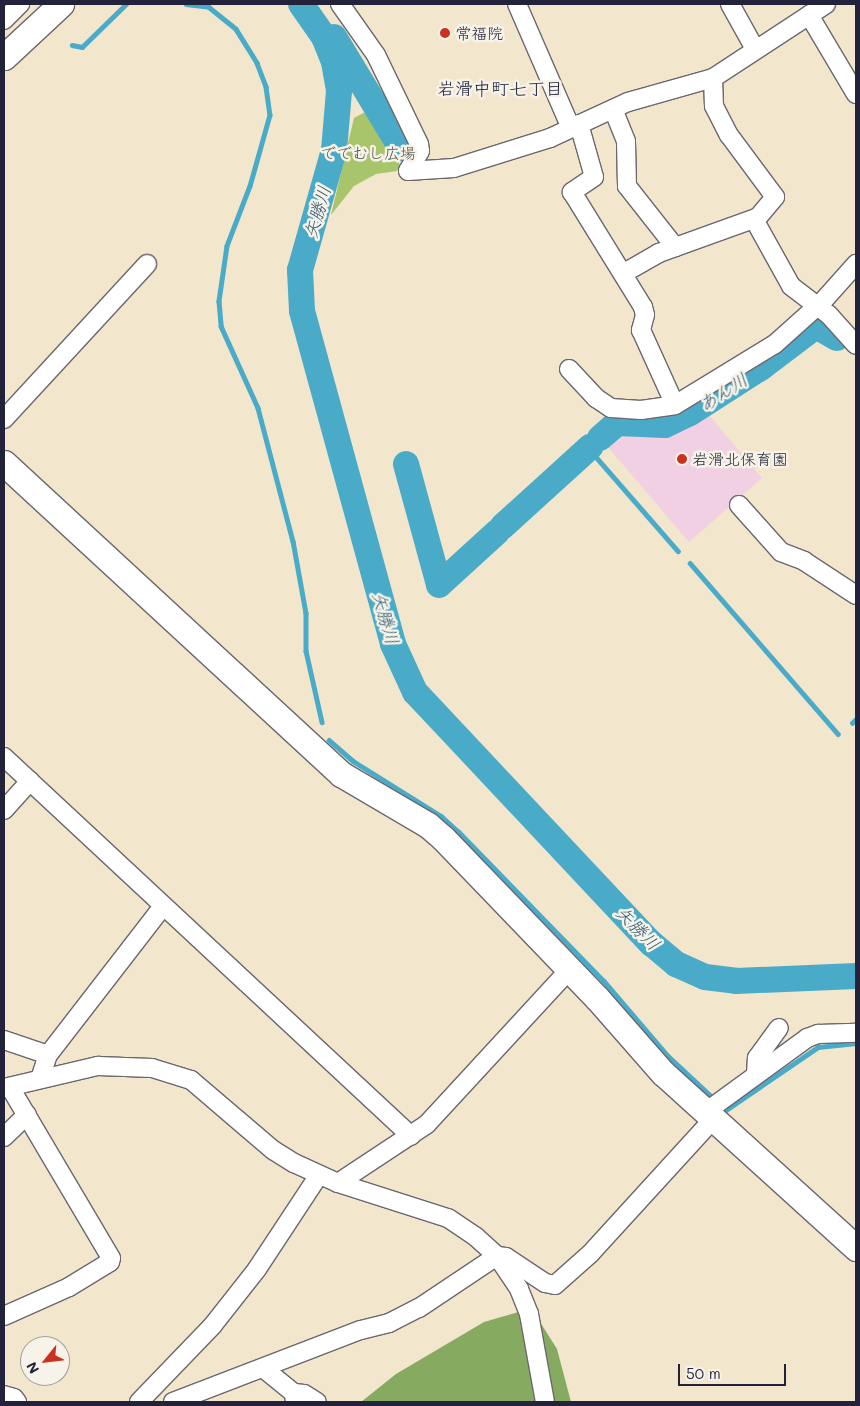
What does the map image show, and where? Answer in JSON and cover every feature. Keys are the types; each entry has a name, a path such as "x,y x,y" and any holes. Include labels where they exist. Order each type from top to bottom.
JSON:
{"street":[{"path":"4,20 20,4"},
{"path":"4,57 61,4"},
{"path":"340,4 376,55 419,144 420,151 411,176 454,168 575,126 613,108 713,78 826,4"},
{"path":"517,4 575,126 594,177 572,192 619,271 624,272 643,307 646,315 641,330 675,405"},
{"path":"730,4 755,49"},
{"path":"810,15 856,93"},
{"path":"624,272 675,247 756,218 775,197 729,135 714,106 713,78"},
{"path":"613,108 626,142 627,186 675,247"},
{"path":"756,218 791,286 817,307 856,345"},
{"path":"4,419 147,264"},
{"path":"569,369 596,398 611,408 641,410 675,405 775,344 817,307 856,264"},
{"path":"4,463 341,774 428,825 570,968 664,1073 856,1248"},
{"path":"740,505 782,552 804,561 856,594"},
{"path":"4,757 412,1136"},
{"path":"4,810 30,781"},
{"path":"40,1079 48,1055 163,906"},
{"path":"338,1182 412,1136 427,1124 570,968"},
{"path":"756,1075 756,1058 780,1028"},
{"path":"178,1401 361,1330 389,1323 419,1308 496,1256 506,1257 550,1286 560,1282 711,1115 756,1075 807,1038 818,1034 856,1033"},
{"path":"4,1040 48,1055"},
{"path":"4,1316 69,1287 110,1262 111,1258 27,1115 7,1087 98,1066 152,1068 191,1080 273,1150 319,1175 448,1218 476,1237 496,1256 519,1289 529,1314 545,1402"},
{"path":"4,1137 27,1115"},
{"path":"147,1399 213,1325 257,1269 319,1175"},
{"path":"262,1368 294,1398 304,1394 317,1402"},
{"path":"4,1395 14,1398 17,1402"}],"shaded area":[{"name":"岩滑北保育園","path":"703,408 762,478 689,542 602,440 619,425 664,428"}],"green space":[{"name":"ででむし広場","path":"369,110 400,165 397,171 376,174 354,186 331,215 354,118"},
{"path":"522,1311 540,1322 557,1349 571,1402 361,1402 396,1374 484,1322"}],"waterway":[{"path":"72,45 82,47 126,4"},
{"path":"186,4 209,7 236,29 257,63 266,87 270,115 250,186 227,246 219,301 221,326 258,408 293,541 306,613 306,651 322,722"},
{"name":"矢勝川","path":"301,4 324,37 334,62 339,91 334,150 300,270 302,311 393,644 415,692 651,943 676,964 705,977 736,981 856,976"},
{"path":"334,37 401,148"},
{"name":"あん川","path":"600,438 617,423 665,425 690,413 762,367 816,326 837,338"},
{"name":"あん川","path":"503,526 590,447"},
{"path":"505,524 590,450 678,551"},
{"name":"あん川","path":"406,464 439,585 497,532"},
{"name":"あん川","path":"403,469 406,467 439,581 497,532"},
{"path":"690,563 838,734"},
{"path":"852,723 856,719"},
{"path":"329,740 353,761 441,816 459,832 604,981 668,1056 710,1095"},
{"path":"726,1110 818,1047 856,1043"}],"place":[{"name":"常福院","path":"445,33"},
{"name":"岩滑北保育園","path":"682,459"}],"district":[{"name":"岩滑中町七丁目","path":"500,88"}]}
